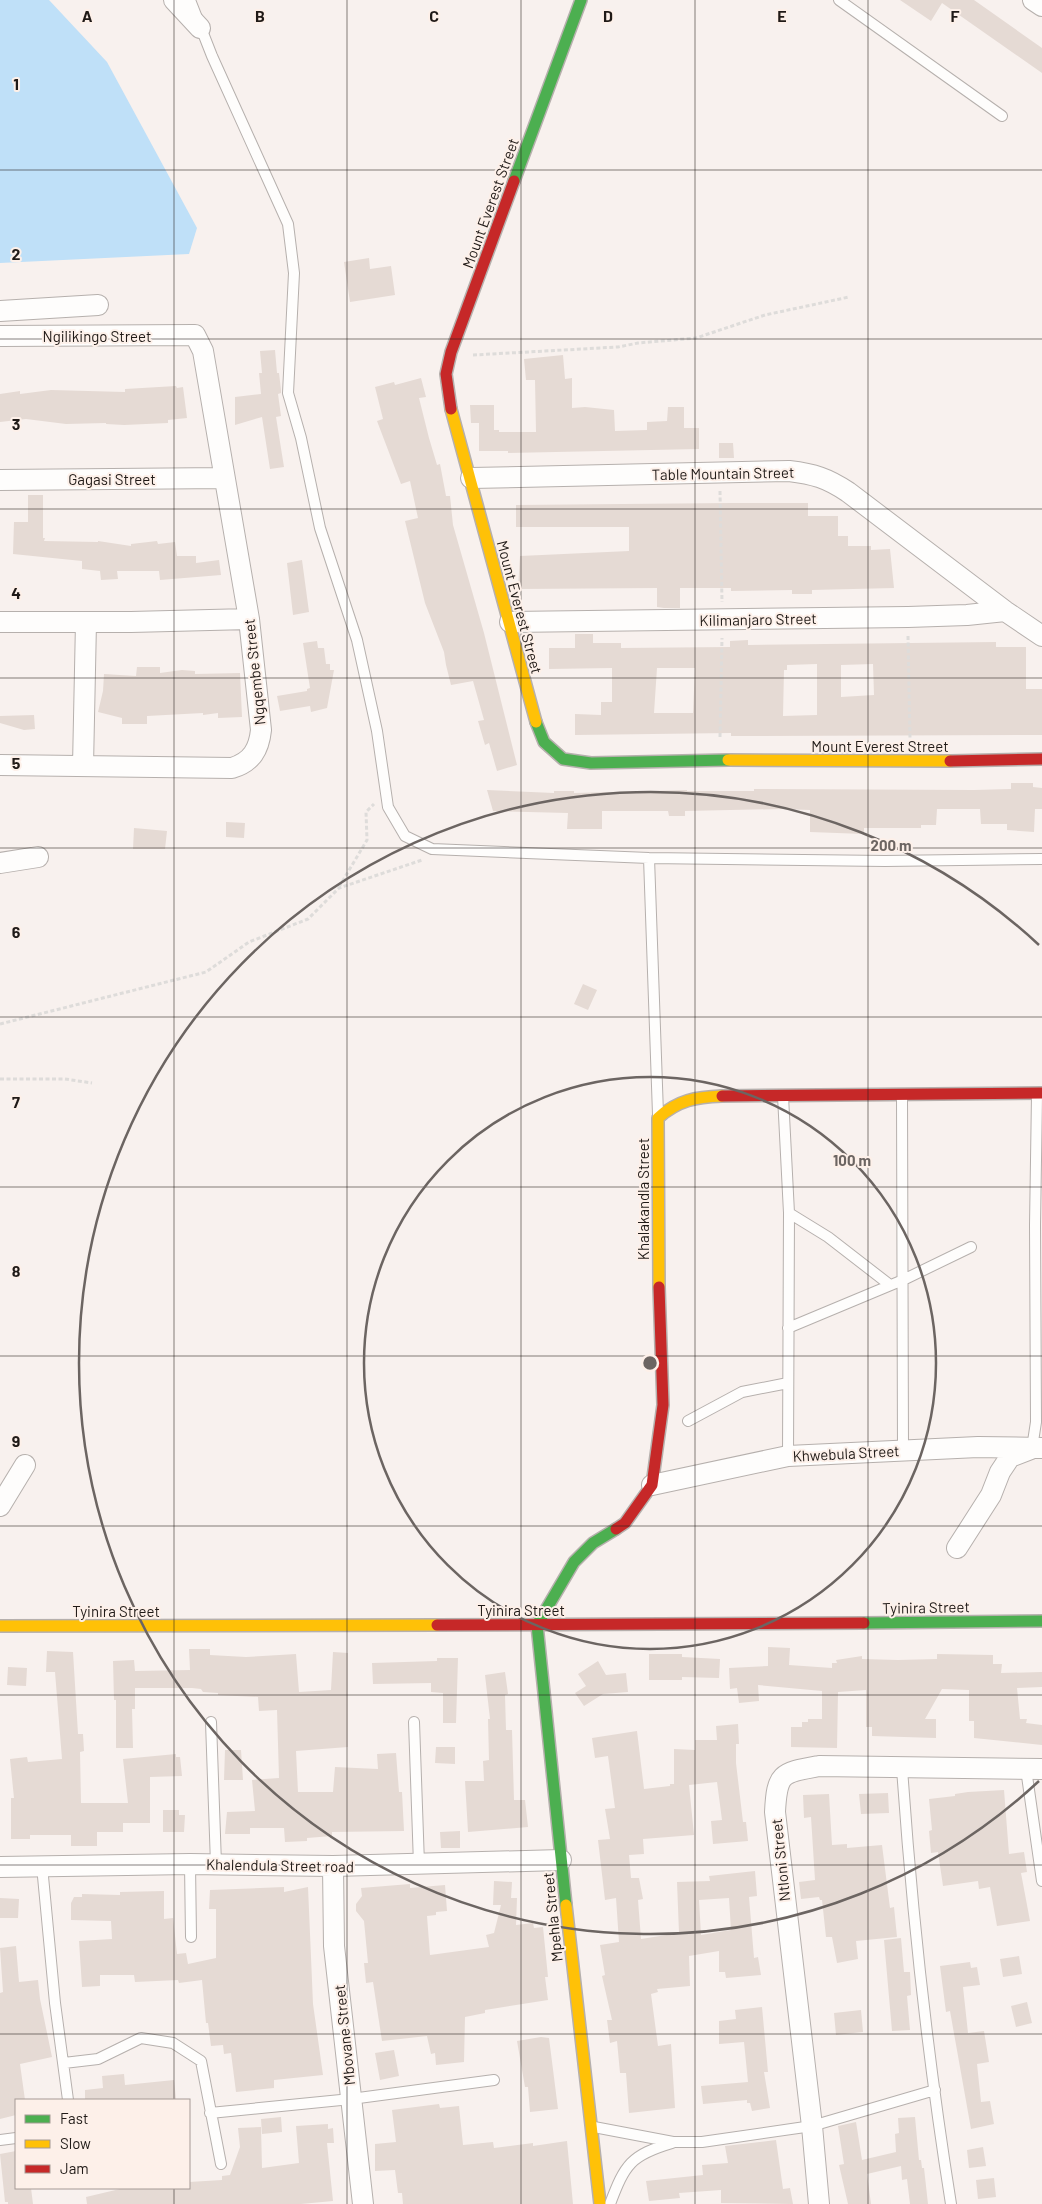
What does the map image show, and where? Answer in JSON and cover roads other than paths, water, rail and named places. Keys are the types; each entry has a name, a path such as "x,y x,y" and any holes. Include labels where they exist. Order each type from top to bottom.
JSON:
{"street":[{"path":"174,0 200,28"},
{"name":"Mount Everest Street","path":"581,0 450,356 446,374 450,407 471,478 537,728 544,742 563,759 591,763 720,760 910,762 1042,759"},
{"path":"1033,0 1042,6"},
{"path":"0,311 98,305"},
{"name":"Ngilikingo Street","path":"0,336 195,335"},
{"name":"Ngqembe Street","path":"0,765 232,768 244,764 259,744 261,730 248,619 203,351 195,335"},
{"name":"Table Mountain Street","path":"471,478 789,471 810,473 828,479 848,492 1005,611 1042,636"},
{"name":"Gagasi Street","path":"0,480 224,478"},
{"name":"Kilimanjaro Street","path":"510,622 908,618 1005,611"},
{"path":"0,622 185,622 248,619"},
{"path":"83,766 86,622"},
{"path":"0,863 38,857"},
{"name":"Khalakandla Street","path":"537,1625 574,1562 593,1543 626,1523 652,1485 662,1405 659,1309 658,1118 671,1105 685,1099 732,1095 1040,1093"},
{"name":"Khwebula Street","path":"652,1485 788,1456 978,1447 1037,1448"},
{"path":"957,1548 991,1495 1000,1472 1010,1457 1037,1448"},
{"path":"0,1506 25,1465"},
{"name":"Tyinira Street","path":"0,1626 537,1625 1042,1621"},
{"name":"Mpehla Street","path":"537,1625 560,1860 600,2204"},
{"name":"Ntloni Street","path":"819,2204 812,2126 775,1812 776,1789 780,1779 786,1774 819,1766 1034,1769"},
{"name":"Khalendula Street road","path":"0,1867 190,1864 333,1866 560,1860"},
{"name":"Mbovane Street","path":"333,1866 334,1946 363,2204"}],"lane":[{"path":"190,0 200,28 288,224 294,273 288,393 302,438 320,528 356,640 372,706 387,788 388,806 405,836 432,849 483,849 649,858 885,861 1042,859"},
{"path":"839,0 1002,116"},
{"path":"649,858 658,1118"},
{"path":"1037,1448 1040,1093"},
{"path":"902,1095 903,1450"},
{"path":"783,1096 789,1213 788,1456"},
{"path":"789,1213 828,1237 890,1285"},
{"path":"788,1328 903,1280 971,1247"},
{"path":"688,1421 742,1392 788,1383"},
{"path":"211,1722 216,1864"},
{"path":"414,1722 419,1864"},
{"path":"902,1768 911,1896 951,2204"},
{"path":"1034,1769 1042,1881"},
{"path":"190,1864 191,1937"},
{"path":"42,1866 55,2002 68,2099"},
{"path":"64,2063 98,2059 141,2038 173,2043 201,2061 221,2164"},
{"path":"210,2113 351,2099 494,2080"},
{"path":"590,2126 673,2142 702,2142 812,2126 935,2090"},
{"path":"0,2140 15,2138"},
{"path":"610,2204 625,2169 634,2159 650,2150 673,2142"}],"water":[{"path":"0,0 49,0 107,62 197,228 189,254 0,263"}]}
